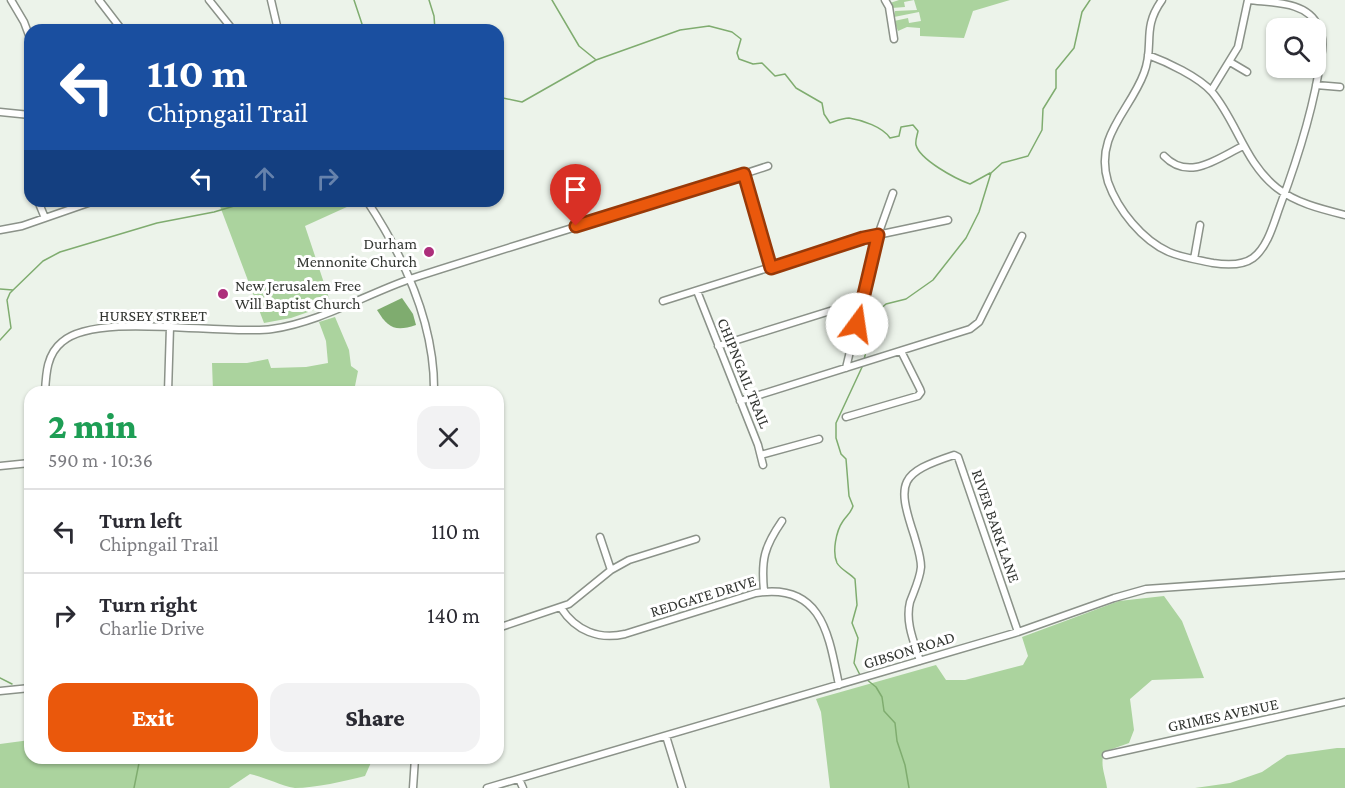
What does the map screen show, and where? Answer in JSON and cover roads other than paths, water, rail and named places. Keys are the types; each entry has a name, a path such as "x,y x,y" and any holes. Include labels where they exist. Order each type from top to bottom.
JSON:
{"street":[{"path":"11,0 25,24"},
{"path":"99,0 117,24"},
{"path":"209,0 228,24"},
{"path":"271,0 277,24"},
{"path":"885,0 889,7 894,39"},
{"path":"1162,0 1150,22 1144,74 1110,134 1106,153 1106,175 1118,203 1138,228 1163,249 1194,259 1229,264 1244,262 1253,258 1271,229 1298,157 1322,54 1320,30 1316,22 1293,3 1248,0 1242,36 1230,62 1210,91"},
{"path":"1148,55 1172,65 1210,91 1225,111 1243,146 1261,173 1284,193 1307,205 1345,215"},
{"path":"1230,62 1247,72"},
{"path":"1316,85 1340,87"},
{"path":"0,112 24,115"},
{"path":"1164,156 1178,166 1196,168 1203,167 1243,146"},
{"name":"HURSEY STREET","path":"46,386 49,362 57,347 70,336 89,329 170,327 274,329 317,316 409,280 768,166"},
{"path":"744,174 771,268"},
{"path":"846,368 878,235 893,193"},
{"path":"40,207 45,218"},
{"path":"0,230 22,226 77,207"},
{"path":"371,207 409,280 428,333 434,386"},
{"path":"663,301 863,238 948,220"},
{"path":"1194,259 1200,225"},
{"path":"740,402 975,326 1022,236"},
{"name":"CHIPNGAIL TRAIL","path":"697,291 763,465"},
{"path":"718,346 862,301"},
{"path":"168,386 170,327"},
{"path":"846,417 918,396 920,389 901,351"},
{"path":"761,455 819,439"},
{"name":"RIVER BARK LANE","path":"920,661 908,619 910,604 920,576 921,559 904,507 904,494 910,477 920,468 954,455 961,468 1018,632"},
{"path":"0,466 24,464"},
{"path":"764,591 762,570 764,552 782,521"},
{"path":"600,537 611,570"},
{"path":"504,626 561,608 578,598 611,570 629,560 696,539"},
{"name":"GIBSON ROAD","path":"487,788 1018,632 1146,589 1345,575"},
{"name":"REDGATE DRIVE","path":"561,608 578,627 592,633 609,636 626,634 764,591 789,594 807,603 818,615 827,631 839,685"},
{"path":"0,691 24,689"},
{"name":"GRIMES AVENUE","path":"1106,755 1345,702"},
{"path":"666,736 682,788"},
{"path":"413,788 415,764"},
{"path":"519,779 523,788"}],"waterway":[{"path":"354,0 362,24"},
{"path":"429,0 435,24"},
{"path":"552,0 579,46 595,59"},
{"path":"864,360 873,319 878,311 886,304 906,299 933,280 966,238 979,212 991,173 1002,163 1028,156 1042,130 1043,109 1056,88 1056,70 1074,48 1082,12 1090,0"},
{"path":"504,98 522,102 596,60 680,30 709,26 732,32 741,39 737,53 739,59 753,64 762,63 775,76 785,74 796,88 822,103 824,114 830,123 844,118 854,119 877,127 890,138 899,136 901,127 913,125 918,131 916,143 919,151 939,168 970,184 990,173"},
{"path":"0,340 11,328 7,300 10,293 43,261 60,252 157,223 231,207"},
{"path":"0,289 13,290"},
{"path":"860,675 854,663 858,638 852,623 857,605 855,579 837,563 835,553 838,530 853,506 849,496 846,459 841,454 836,438 836,423 863,365"},
{"path":"0,678 12,684"},
{"path":"866,679 876,687 882,697 884,711 895,723 897,741 905,765 909,788"},
{"path":"134,788 139,764"}],"place":[{"name":"Durham Mennonite Church","path":"429,252"},
{"name":"New Jerusalem Free Will Baptist Church","path":"223,294"}]}
